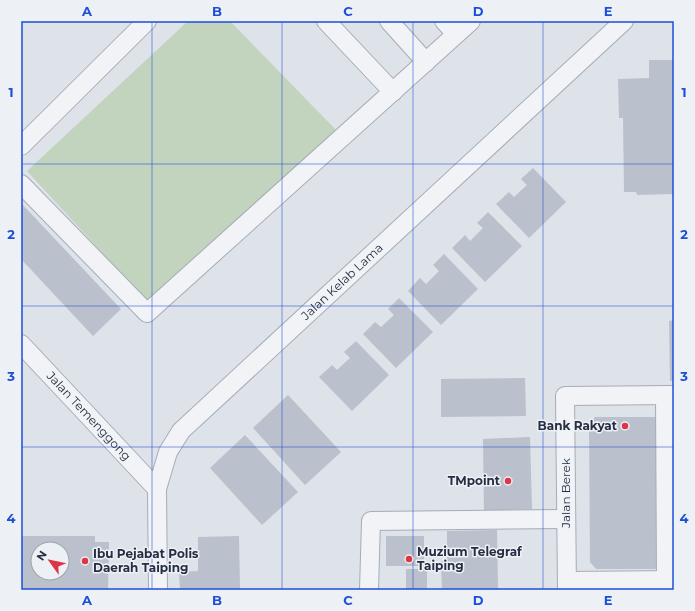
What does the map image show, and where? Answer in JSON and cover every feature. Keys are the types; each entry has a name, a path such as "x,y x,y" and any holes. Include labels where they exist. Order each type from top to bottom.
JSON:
{"street":[{"path":"21,146 147,21"},
{"path":"326,21 393,92"},
{"path":"389,21 426,62"},
{"path":"444,21 456,34"},
{"path":"21,184 148,313 471,21"},
{"name":"Jalan Kelab Lama","path":"158,590 157,489 168,452 181,431 607,46 624,21"},
{"name":"Jalan Temenggong","path":"21,344 157,489"},
{"path":"567,586 670,580 670,395"},
{"name":"Jalan Berek","path":"567,586 566,396 670,395"},
{"path":"369,590 371,521 566,520"}],"green space":[{"path":"188,21 230,21 337,131 150,305 27,171"}],"building":[{"path":"649,60 674,60 674,194 637,195 636,192 624,192 623,118 619,118 618,79 649,78"},
{"path":"533,168 566,202 529,238 496,204 509,192 514,197 527,185 521,179"},
{"path":"21,203 121,309 93,336 21,259"},
{"path":"488,212 522,246 485,282 452,248 465,235 470,241 483,228 477,223"},
{"path":"444,254 478,289 441,325 408,291 420,278 426,284 439,271 433,265"},
{"path":"399,298 433,332 396,368 363,334 375,322 381,327 394,315 388,309"},
{"path":"674,320 674,381 670,381 669,321"},
{"path":"356,341 389,375 352,411 319,377 332,365 337,370 350,358 344,352"},
{"path":"525,378 526,416 441,417 441,379"},
{"path":"288,395 341,452 305,485 253,428"},
{"path":"595,417 656,417 657,569 596,569 590,562 589,425"},
{"path":"245,435 298,492 262,525 210,468"},
{"path":"530,437 532,509 484,511 483,439"},
{"path":"497,530 498,590 442,590 441,561 447,561 447,531"},
{"name":"Ibu Pejabat Polis Daerah Taiping","path":"21,536 95,536 95,542 109,542 108,590 21,590"},
{"path":"239,536 240,590 180,590 179,572 198,571 198,537"},
{"path":"386,536 424,536 424,566 386,566"},
{"path":"406,569 427,569 427,590 406,590"}],"place":[{"name":"Bank Rakyat","path":"625,426"},
{"name":"TMpoint","path":"508,481"},
{"name":"Muzium Telegraf Taiping","path":"409,559"},
{"name":"Ibu Pejabat Polis Daerah Taiping","path":"85,561"}]}
